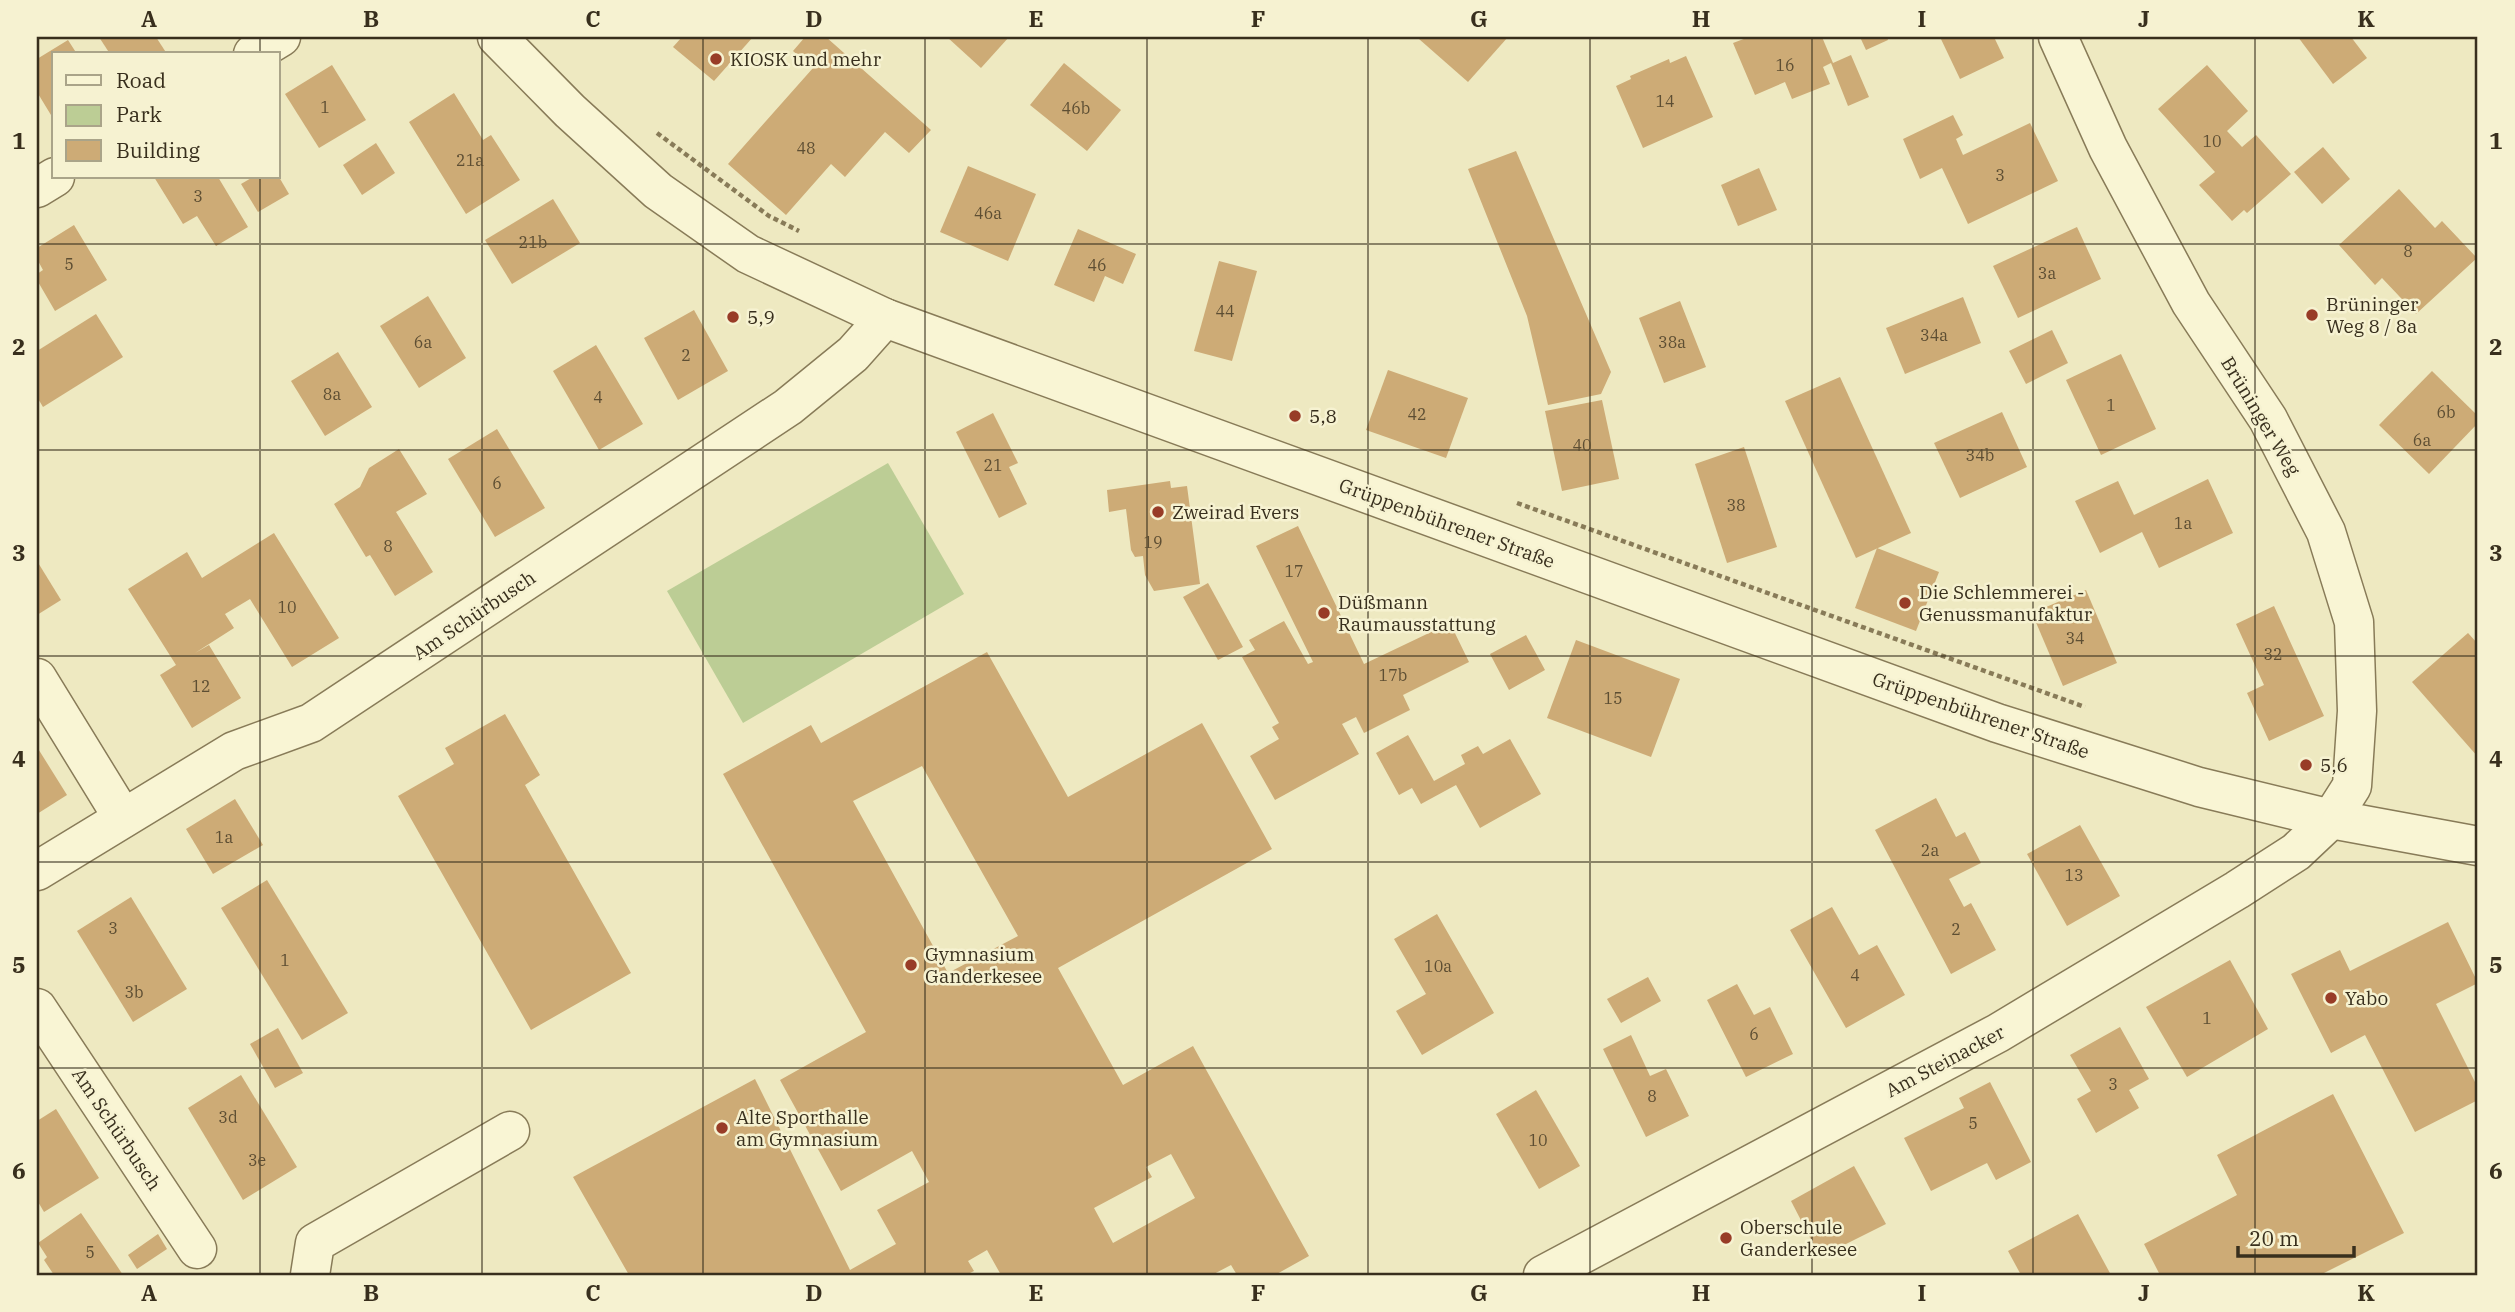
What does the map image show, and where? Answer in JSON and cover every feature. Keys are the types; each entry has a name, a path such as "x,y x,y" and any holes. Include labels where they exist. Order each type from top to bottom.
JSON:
{"street":[{"path":"256,52 281,37"},
{"name":"Grüppenbührener Straße","path":"497,37 570,111 658,191 748,254 885,318 1997,723 2199,787 2331,819 2478,846"},
{"name":"Brüninger Weg","path":"2069,40 2108,148 2191,303 2268,419 2326,532 2354,622 2357,711 2352,786 2331,819"},
{"path":"37,188 52,178"},
{"name":"Am Schürbusch","path":"37,871 234,751 311,723 788,407 853,354 885,318"},
{"path":"37,678 117,822"},
{"path":"37,707 117,822"},
{"name":"Am Steinacker","path":"1543,1275 1998,1033 2296,852 2331,819"},
{"name":"Am Schürbusch","path":"37,1008 197,1249"},
{"path":"310,1275 315,1243 510,1131"}],"path":[{"path":"652,130 769,216 802,233"},
{"path":"1512,501 2094,710"}],"green space":[{"path":"888,463 964,594 743,723 667,591"}],"building":[{"path":"99,37 156,37 166,52 109,52"},
{"path":"682,37 753,37 714,81 673,47"},
{"path":"805,37 826,37 931,130 909,153 885,132 845,177 831,164 786,215 728,164 813,68 793,51"},
{"path":"947,37 1009,37 981,68"},
{"path":"1508,37 1468,82 1419,39"},
{"path":"1749,37 1822,37 1833,63 1851,55 1869,97 1848,106 1831,63 1823,67 1830,84 1792,99 1785,82 1755,95 1733,43"},
{"path":"1860,37 1887,37 1888,40 1866,50"},
{"path":"1940,37 1994,37 2004,58 1960,79"},
{"path":"2298,37 2351,37 2367,58 2333,84"},
{"path":"68,40 76,52 52,52 52,117 37,92 37,59"},
{"path":"1686,56 1713,117 1643,148 1616,86 1631,79 1630,76 1669,59 1670,63"},
{"path":"1064,63 1121,110 1087,151 1030,105"},
{"path":"332,65 366,120 319,148 285,94"},
{"path":"2207,65 2248,111 2227,131 2242,147 2256,135 2291,174 2247,213 2244,210 2232,221 2199,185 2215,172 2158,109"},
{"path":"454,93 483,140 491,135 520,180 466,214 409,122"},
{"path":"1953,115 1963,135 1956,139 1963,155 2030,123 2058,181 1968,224 1942,168 1920,179 1903,139"},
{"path":"376,143 395,173 362,195 343,165"},
{"path":"2323,147 2350,179 2322,204 2294,172"},
{"path":"1516,151 1611,372 1601,394 1548,405 1527,316 1468,169"},
{"path":"968,166 1036,194 1008,261 940,232"},
{"path":"1759,168 1777,210 1738,226 1721,185"},
{"path":"155,178 219,178 248,227 216,246 197,216 183,224"},
{"path":"251,178 280,178 289,194 258,212 241,184"},
{"path":"2399,189 2435,228 2442,221 2477,258 2416,314 2382,278 2375,285 2339,245"},
{"path":"553,199 580,243 512,284 485,240"},
{"path":"74,225 107,280 55,311 37,280 37,274 43,270 37,259 37,248"},
{"path":"2077,227 2101,279 2018,318 1993,266"},
{"path":"1078,229 1136,254 1123,284 1105,276 1094,302 1054,285"},
{"path":"1219,261 1257,271 1232,361 1194,351"},
{"path":"428,296 466,358 419,388 380,326"},
{"path":"1963,297 1981,343 1905,374 1886,328"},
{"path":"1680,301 1706,367 1664,383 1639,318"},
{"path":"694,310 728,371 678,400 644,338"},
{"path":"96,314 123,357 43,407 37,397 37,351"},
{"path":"2052,330 2068,363 2026,384 2009,351"},
{"path":"596,345 643,424 599,450 553,371"},
{"path":"338,352 372,407 325,436 291,381"},
{"path":"2121,354 2156,429 2101,455 2066,380"},
{"path":"1388,370 1468,398 1446,458 1366,430"},
{"path":"2432,371 2478,416 2478,423 2429,474 2379,425"},
{"path":"1840,377 1911,533 1856,558 1785,401"},
{"path":"1602,400 1619,479 1562,491 1545,411"},
{"path":"2002,412 2027,467 1960,498 1934,443"},
{"path":"993,413 1018,463 1009,467 1027,504 999,518 956,432"},
{"path":"497,429 545,508 495,537 448,459"},
{"path":"1744,447 1777,547 1727,563 1695,464"},
{"path":"399,449 427,494 396,512 433,572 395,596 370,555 366,557 334,504 360,487 369,468"},
{"path":"2208,479 2233,533 2159,568 2142,532 2100,553 2075,501 2118,481 2134,515"},
{"path":"1170,481 1171,488 1187,486 1200,584 1154,591 1145,575 1143,556 1135,557 1131,550 1126,509 1109,512 1107,490"},
{"path":"1298,526 1364,664 1450,623 1469,662 1403,695 1410,710 1364,733 1356,717 1342,724 1359,754 1275,800 1250,756 1279,739 1272,727 1279,723 1242,657 1255,650 1249,640 1284,621 1308,664 1313,662 1256,546"},
{"path":"274,533 339,638 292,667 250,599 225,614 234,628 195,653 209,645 241,698 192,728 160,675 176,665 128,589 187,552 202,578"},
{"path":"1877,548 1939,572 1916,631 1855,608"},
{"path":"37,561 61,600 37,615"},
{"path":"1208,583 1243,647 1218,660 1183,597"},
{"path":"2086,590 2117,663 2063,686 2032,613"},
{"path":"2274,606 2324,716 2269,741 2247,693 2264,685 2236,624"},
{"path":"2468,633 2478,644 2478,757 2412,682"},
{"path":"1526,635 1545,670 1509,690 1490,654"},
{"path":"1576,640 1680,679 1651,757 1547,718"},
{"path":"987,652 1068,797 1202,723 1272,849 1058,968 1123,1085 1193,1046 1309,1256 1275,1275 1237,1275 1231,1265 1212,1275 1001,1275 987,1250 968,1261 974,1271 966,1275 629,1275 573,1177 755,1079 850,1270 896,1244 877,1210 929,1182 912,1151 841,1191 780,1080 866,1032 723,774 811,725 821,743","holes":["922,766 1018,936 948,973 853,801","1171,1154 1195,1198 1113,1243 1094,1208 1152,1177 1146,1167"]},
{"path":"505,714 540,775 525,785 631,973 531,1030 398,796 454,764 445,748"},
{"path":"1408,735 1434,781 1465,764 1461,755 1478,746 1483,754 1510,739 1541,794 1480,828 1456,785 1421,804 1412,788 1399,795 1376,753"},
{"path":"37,747 67,795 37,814"},
{"path":"1936,798 1956,837 1965,832 1981,863 1949,879 1964,907 1971,903 1996,950 1951,974 1875,830"},
{"path":"235,799 263,845 213,874 186,829"},
{"path":"2080,825 2120,896 2067,926 2027,854"},
{"path":"267,880 348,1013 302,1040 221,908"},
{"path":"131,897 187,989 133,1022 77,931"},
{"path":"1832,907 1859,955 1877,945 1905,995 1846,1028 1790,930"},
{"path":"1437,914 1494,1013 1422,1055 1396,1011 1426,994 1394,939"},
{"path":"2448,922 2478,983 2436,1004 2478,1088 2478,1100 2415,1132 2365,1035 2331,1053 2291,974 2340,950 2350,971"},
{"path":"2230,960 2268,1029 2187,1077 2146,1007"},
{"path":"1648,977 1661,1001 1621,1023 1607,999"},
{"path":"1737,984 1754,1015 1770,1007 1793,1054 1746,1077 1707,1000"},
{"path":"2120,1027 2149,1079 2129,1090 2139,1108 2096,1133 2077,1099 2091,1091 2070,1055"},
{"path":"278,1028 303,1073 275,1088 250,1044"},
{"path":"1631,1035 1650,1076 1666,1069 1689,1116 1646,1137 1603,1049"},
{"path":"241,1075 297,1167 243,1200 188,1108"},
{"path":"1990,1082 2031,1162 1996,1180 1987,1163 1931,1191 1904,1138 1964,1108 1959,1098"},
{"path":"1536,1090 1580,1166 1539,1189 1496,1114"},
{"path":"2333,1094 2404,1233 2320,1275 2160,1275 2144,1244 2237,1195 2217,1155"},
{"path":"56,1109 99,1178 44,1212 37,1200 37,1121"},
{"path":"1854,1166 1886,1224 1820,1257 1791,1201"},
{"path":"81,1213 123,1275 54,1275 44,1260 47,1257 38,1243"},
{"path":"2078,1214 2111,1275 2021,1275 2008,1251"},
{"path":"158,1234 167,1249 137,1269 128,1255"}],"place":[{"name":"KIOSK und mehr","path":"716,59"},
{"name":"Brüninger Weg 8 / 8a","path":"2312,315"},
{"name":"5,9","path":"733,317"},
{"name":"5,8","path":"1295,416"},
{"name":"Zweirad Evers","path":"1158,512"},
{"name":"Die Schlemmerei - Genussmanufaktur","path":"1905,603"},
{"name":"Düßmann Raumausstattung","path":"1324,613"},
{"name":"5,6","path":"2306,765"},
{"name":"Gymnasium Ganderkesee","path":"911,965"},
{"name":"Yabo","path":"2331,998"},
{"name":"Alte Sporthalle am Gymnasium","path":"722,1128"},
{"name":"Oberschule Ganderkesee","path":"1726,1238"}]}
